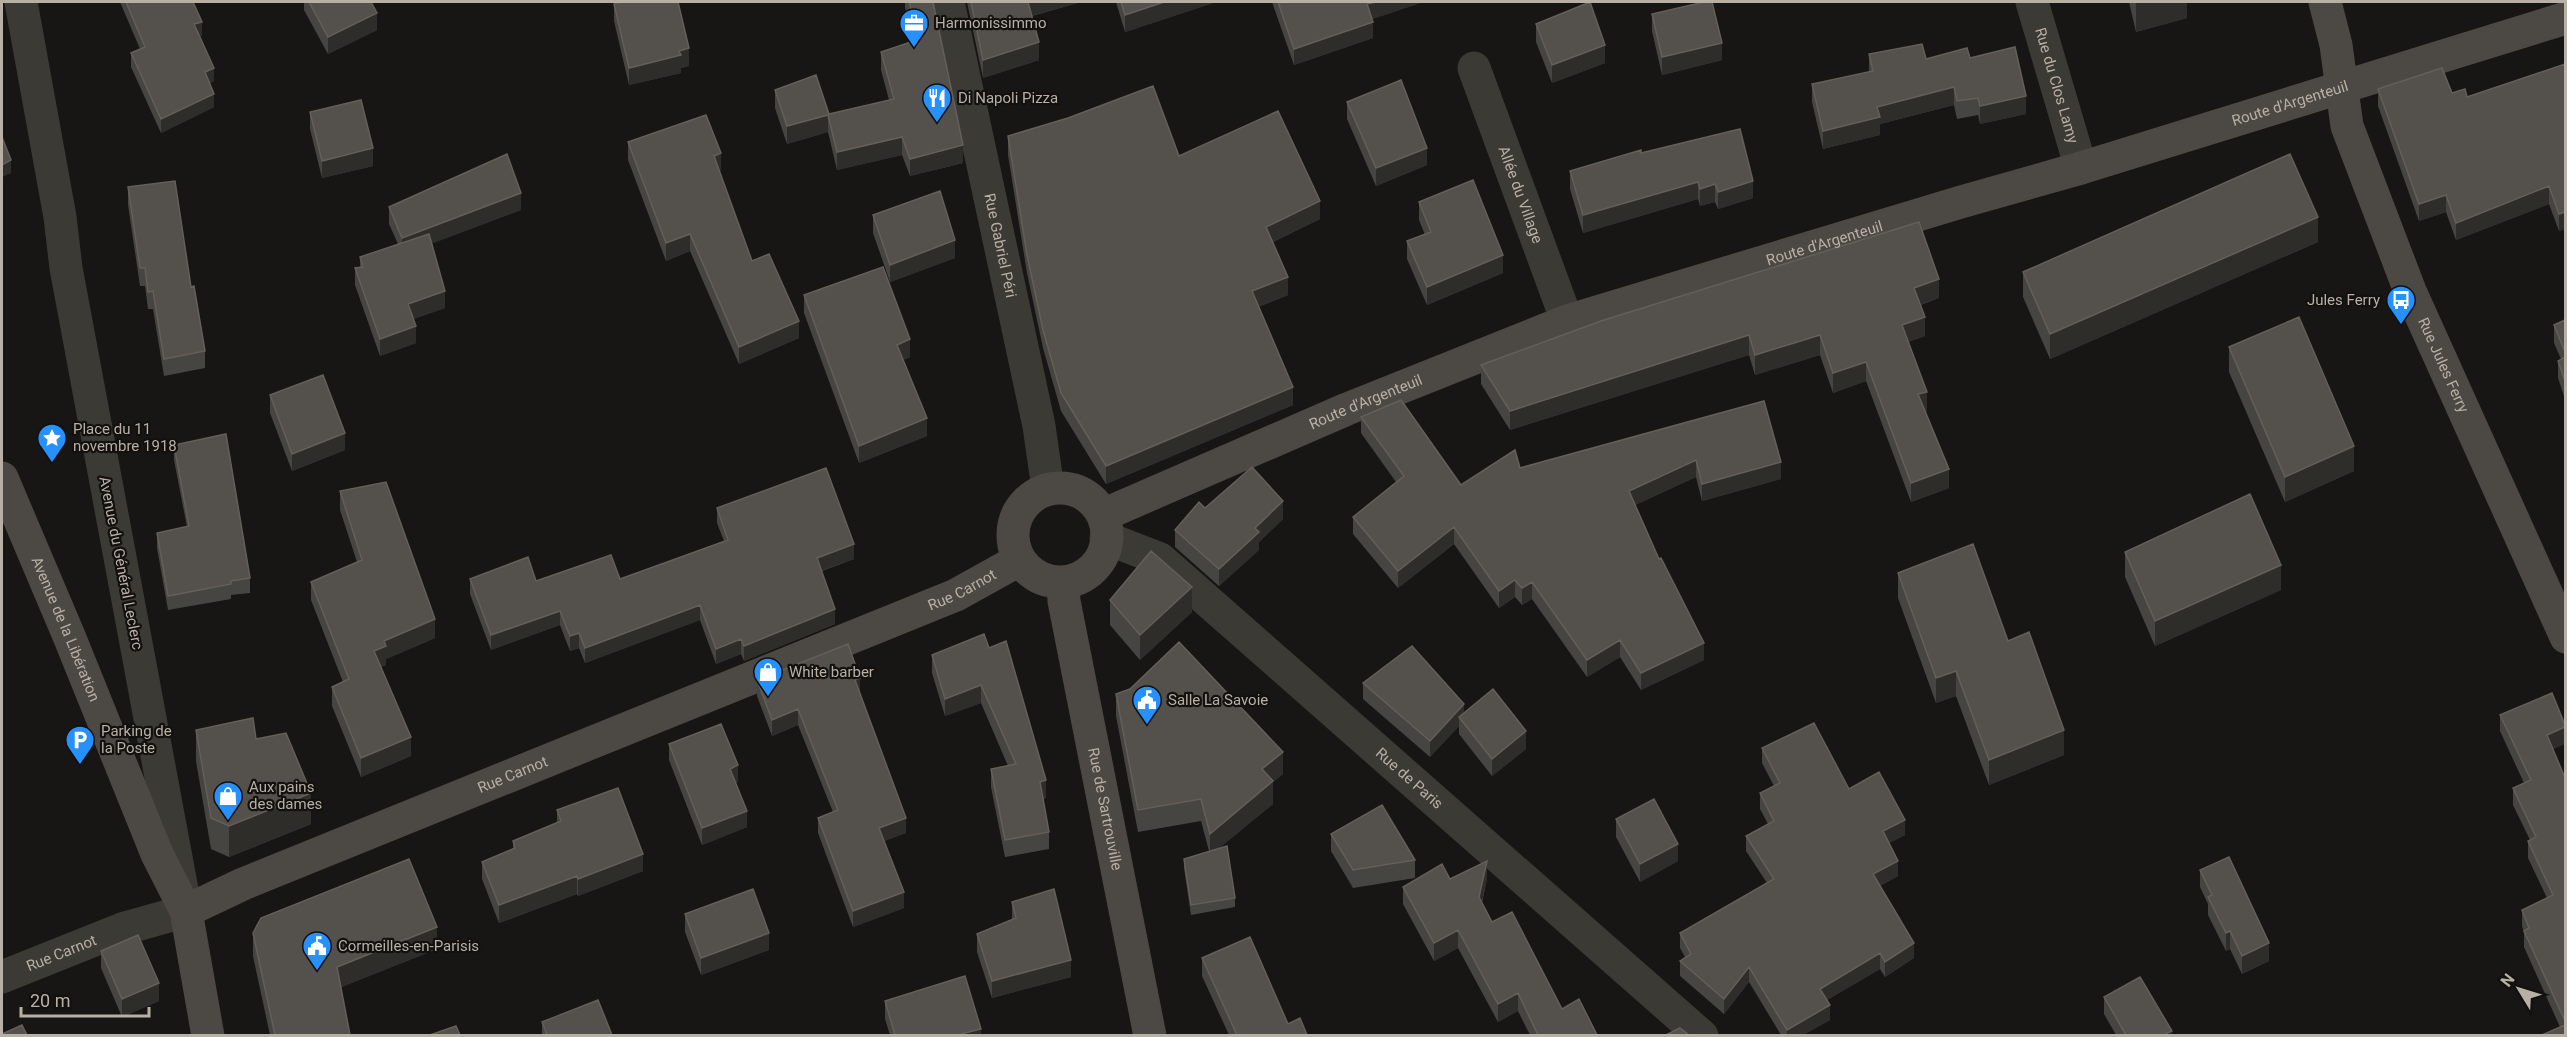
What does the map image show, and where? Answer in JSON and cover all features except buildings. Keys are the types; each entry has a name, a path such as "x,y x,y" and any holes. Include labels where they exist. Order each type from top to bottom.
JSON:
{"main road":[{"name":"Rue Jules Ferry","path":"2325,2 2336,45 2347,126 2410,291 2565,637"},
{"name":"Route d'Argenteuil","path":"1104,527 1347,409 1567,321 2081,168 2565,18"},
{"name":"Avenue de la Libération","path":"2,477 157,854 186,911 208,1035"},
{"path":"1061,488 1086,496 1104,527 1100,560 1090,572 1063,583 1038,578 1028,571 1019,560 1013,541 1016,518 1029,500 1048,489 1061,488"},
{"name":"Rue Carnot","path":"186,911 243,884 956,595 1019,560"},
{"name":"Rue de Sartrouville","path":"1063,583 1064,601 1150,1035"}],"street":[{"name":"Avenue du Général Leclerc","path":"21,2 60,217 68,280 186,911"},
{"name":"Rue Gabriel Péri","path":"948,2 1039,426 1048,489"},
{"name":"Rue du Clos Lamy","path":"2032,2 2081,168"},
{"name":"Allée du Village","path":"1474,68 1567,321"},
{"name":"Rue de Paris","path":"1104,527 1160,559 1702,1035"},
{"name":"Rue Carnot","path":"2,977 122,929 186,911"}],"place":[{"name":"Harmonissimmo","path":"914,48"},
{"name":"Di Napoli Pizza","path":"937,124"},
{"name":"Jules Ferry","path":"2401,326"},
{"name":"Place du 11 novembre 1918","path":"52,464"},
{"name":"White barber","path":"768,698"},
{"name":"Salle La Savoie","path":"1147,726"},
{"name":"Parking de la Poste","path":"80,766"},
{"name":"Aux pains des dames","path":"228,822"},
{"name":"Cormeilles-en-Parisis","path":"317,972"}]}
